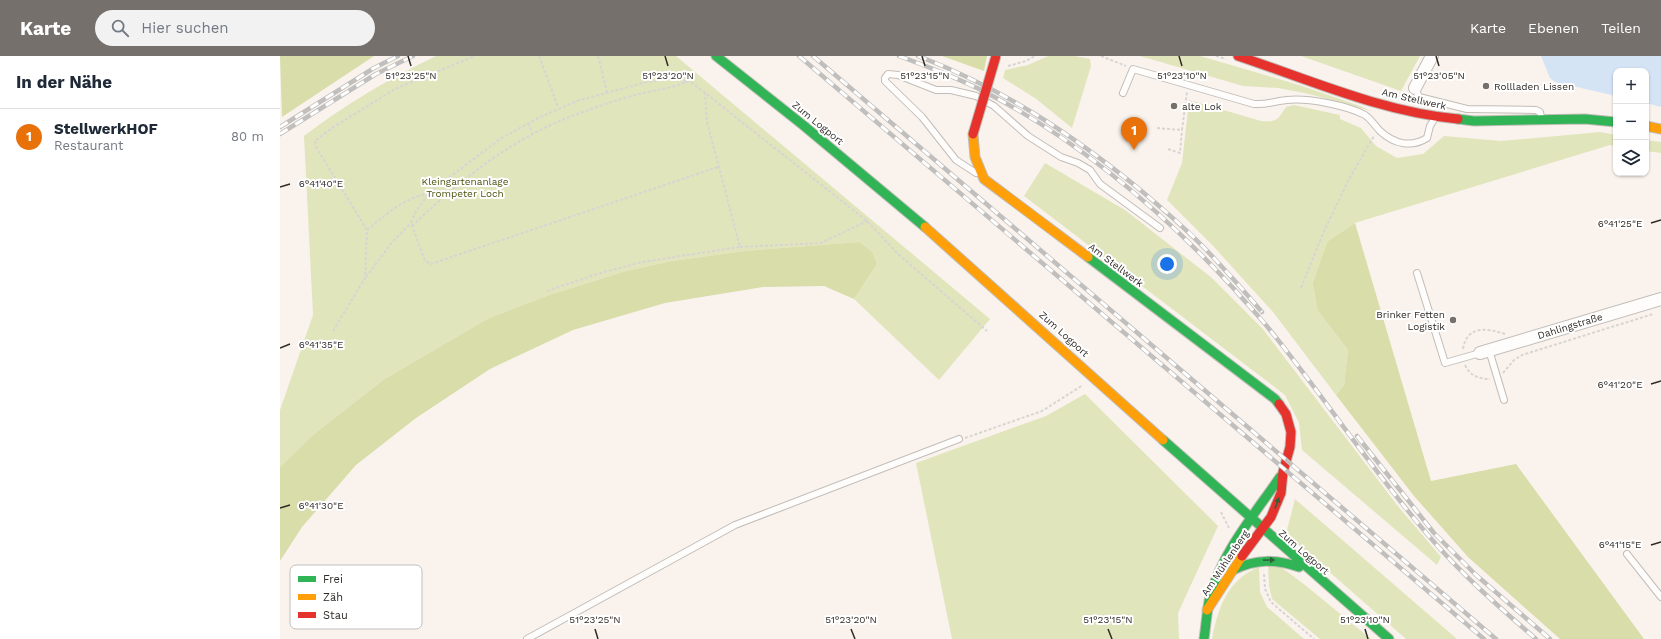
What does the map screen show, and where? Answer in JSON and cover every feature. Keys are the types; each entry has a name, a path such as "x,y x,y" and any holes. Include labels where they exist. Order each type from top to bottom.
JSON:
{"street":[{"name":"Zum Logport","path":"716,56 820,138 978,272 1261,529 1389,639"},
{"name":"Am Stellwerk","path":"996,56 973,134 973,152 977,168 984,179 1275,399 1286,414 1291,432 1290,447 1283,472 1281,493 1276,507 1261,529"},
{"name":"Am Stellwerk","path":"1238,56 1393,108 1435,117 1474,121 1585,119 1613,122"},
{"path":"1415,88 1432,56"},
{"path":"1649,127 1661,129"},
{"name":"Dahlingstraße","path":"1484,351 1661,299"},
{"name":"Am Stellwerk","path":"1249,518 1263,502 1283,472"},
{"name":"Am Mühlenberg","path":"1204,639 1207,610 1220,568 1249,518"},
{"name":"Am Mühlenberg","path":"1207,610 1221,591 1232,570 1261,529"},
{"path":"1232,570 1245,563 1263,560 1281,560 1307,570"}],"lane":[{"path":"1123,93 1133,69 1254,104 1267,105 1285,100 1297,100 1346,108 1366,116 1379,130 1394,141 1403,144 1413,144 1427,138 1430,126 1435,117"},
{"path":"984,179 956,160 922,117 885,81 888,74 898,75 936,90 951,90 976,96 994,106 1028,136 1061,157 1090,170 1100,184 1160,228"},
{"path":"1415,88 1419,97 1448,106 1467,109 1536,110 1540,112 1541,119"},
{"path":"1418,273 1445,363 1484,351 1504,400"},
{"path":"527,639 735,525 865,473 959,439"},
{"path":"1627,554 1661,597"}],"path":[{"path":"366,278 367,230 316,147 315,141 332,128 395,89 475,56"},
{"path":"539,56 558,108"},
{"path":"598,56 607,92"},
{"path":"1101,56 1133,69"},
{"path":"333,331 366,278 393,240 411,223 416,211 430,192 500,139 558,108 607,92 647,82 669,79 689,81 867,221 898,254 987,331"},
{"path":"412,226 442,197 467,177 504,150 533,134 579,113 689,81"},
{"path":"704,92 707,122 740,247"},
{"path":"1168,149 1180,153 1185,99"},
{"path":"528,123 533,134"},
{"path":"1157,128 1182,130"},
{"path":"1301,288 1324,231 1349,179 1370,140 1379,130"},
{"path":"411,223 425,261 431,264 718,167"},
{"path":"367,230 390,210 413,196 430,192"},
{"path":"547,291 597,274 642,262 740,247 821,243 867,221"},
{"path":"959,439 1042,411 1085,383"},
{"path":"1221,512 1228,528"},
{"path":"1263,560 1265,589 1271,602 1314,639"}],"green space":[{"path":"280,56 374,56 282,117"},
{"name":"Kleingartenanlage Trompeter Loch","path":"436,56 676,56 990,319 939,380 854,299 877,264 859,242 744,251 672,261 626,271 549,295 487,319 383,380 313,435 280,467 280,410 313,315 304,136 336,113 368,93"},
{"path":"942,56 987,56 984,71"},
{"path":"1048,56 1075,56 1090,59 1091,66 1072,128 1035,98 1003,78 1005,70 1028,65"},
{"path":"1140,56 1200,56 1299,85 1371,111 1309,94 1278,88 1243,86"},
{"path":"1301,56 1420,56 1401,91"},
{"path":"1189,100 1261,121 1274,120 1281,115 1286,107 1294,105 1340,115 1340,119 1361,128 1376,146 1397,158 1423,154 1444,136 1501,141 1600,132 1613,134 1613,146 1610,145 1355,223 1328,241 1318,311 1348,350 1344,385 1336,395 1273,312 1215,248 1167,200 1182,163"},
{"path":"1649,140 1661,142 1661,153 1649,151"},
{"path":"1045,163 1125,210 1212,278 1262,328 1397,505 1441,557 1437,565 1302,450 1299,423 1285,395 1024,196"},
{"path":"1355,223 1431,481 1516,464 1644,639 1560,639 1468,557 1414,496 1336,395 1344,385 1348,350 1318,311 1313,283 1328,241"},
{"path":"859,242 872,252 877,264 854,299 824,286 763,287 665,303 573,330 490,369 416,418 356,465 302,527 280,561 280,467 313,435 383,380 487,319 549,295 626,271 672,261 744,251"},
{"path":"1085,394 1218,526 1178,613 1179,639 952,639 916,463 1046,416"},
{"path":"1295,499 1457,639 1406,639 1286,534"},
{"path":"1268,565 1281,567 1371,639 1320,639 1272,599 1269,586"},
{"path":"1259,567 1260,592 1267,607 1304,639 1212,639 1217,616 1226,596 1239,579"}],"water":[{"path":"1541,56 1661,56 1661,107 1649,104 1649,68 1613,68 1613,95 1555,82 1550,78"}],"railway":[{"path":"280,127 374,68 398,56"},
{"path":"280,134 376,74 413,56"},
{"path":"799,56 1484,639"},
{"path":"813,56 1496,639"},
{"path":"899,56 976,87 1033,119 1095,162 1154,210 1209,263 1266,325 1310,381 1387,485 1440,549 1480,589 1536,639"},
{"path":"918,56 978,82 1006,97 1060,130 1086,148 1138,188 1176,220 1225,270 1262,312"},
{"path":"1357,436 1434,533 1476,575 1550,639"}],"traffic: fast":[{"path":"716,56 803,125 925,227"},
{"path":"1458,119 1474,121 1585,119 1613,122"},
{"path":"1088,257 1275,399 1279,404"},
{"path":"1163,440 1389,639"},
{"path":"1204,639 1210,596 1223,564 1240,534 1280,477"},
{"path":"1233,570 1241,566 1266,561 1290,564 1299,567"}],"traffic: slow":[{"path":"1649,127 1661,129"},
{"path":"973,134 975,157 984,179 1088,257"},
{"path":"925,227 1163,440"},
{"path":"1207,610 1242,556"}],"traffic: jam":[{"path":"973,134 996,56"},
{"path":"1238,56 1346,94 1402,110 1458,119"},
{"path":"1242,556 1271,517 1281,493 1283,472 1290,447 1291,432 1286,414 1279,404"}],"place":[{"name":"Rollladen Lissen","path":"1486,86"},
{"name":"alte Lok","path":"1174,106"},
{"name":"StellwerkHOF","path":"1134,150"},
{"name":"Brinker Fetten Logistik","path":"1453,320"}]}
